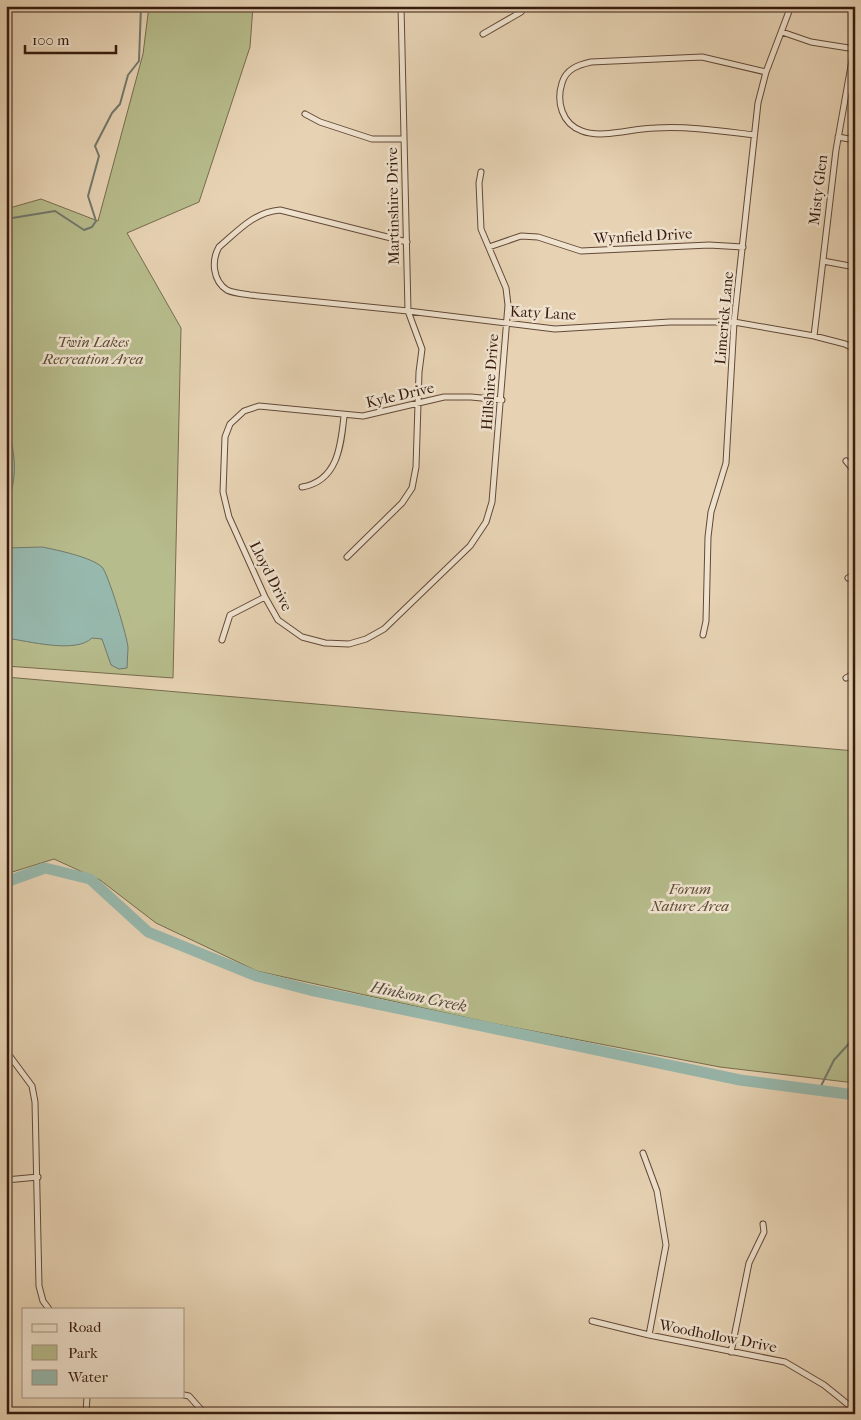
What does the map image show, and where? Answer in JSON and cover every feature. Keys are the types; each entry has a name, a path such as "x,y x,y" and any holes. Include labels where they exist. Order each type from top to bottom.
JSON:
{"street":[{"name":"Martinshire Drive","path":"347,557 402,503 412,488 416,467 420,403 419,372 422,349 408,311 401,6"},
{"path":"483,34 521,12 525,6"},
{"name":"Limerick Lane","path":"703,635 706,621 708,537 711,512 726,462 734,322 758,103 766,72 792,6"},
{"path":"782,32 811,42 855,49"},
{"name":"Misty Glen","path":"814,336 838,137 855,49"},
{"path":"754,135 696,128 653,128 591,133 582,131 564,117 559,93 568,72 577,66 591,62 702,56 766,72"},
{"path":"305,114 320,122 372,139 404,139"},
{"path":"838,137 855,140"},
{"name":"Hillshire Drive","path":"481,172 479,183 481,229 506,288 508,305 502,400 492,502 486,522"},
{"name":"Katy Lane","path":"407,242 280,210 268,211 256,215 219,248 215,254 216,276 219,283 228,291 250,296 408,311 555,330 678,322 734,322 814,336 855,348"},
{"name":"Wynfield Drive","path":"489,247 521,236 538,237 581,251 709,244 743,247"},
{"path":"823,261 855,267"},
{"name":"Kyle Drive","path":"244,411 258,406 272,406 344,416 363,416 457,396 502,400"},
{"name":"Lloyd Drive","path":"244,411 230,424 225,437 223,492 229,518 278,620 302,637 325,643 349,644 366,639 384,629 470,546 486,522"},
{"path":"302,487 313,485 337,460 344,416"},
{"path":"846,461 855,472"},
{"path":"848,578 855,574"},
{"path":"222,640 230,615 266,597"},
{"path":"846,678 855,673"},
{"path":"6,1051 32,1086 35,1102 39,1286 43,1301 48,1308"},
{"path":"643,1153 657,1191 666,1246 649,1335"},
{"path":"6,1180 38,1177"},
{"path":"731,1352 749,1263 764,1232 763,1224"},
{"name":"Woodhollow Drive","path":"592,1321 649,1335 785,1362 824,1385 855,1410"},
{"path":"186,1396 205,1414"},
{"path":"86,1414 87,1398"}],"green space":[{"name":"Twin Lakes Recreation Area","path":"149,6 253,6 250,47 199,202 127,233 181,328 173,678 6,666 6,209 41,199 98,221 143,54"},
{"name":"Forum Nature Area","path":"6,677 855,751 855,1083 720,1067 491,1023 257,971 156,923 100,880 54,859 6,874"}],"water":[{"path":"6,420 13,447 14,474 11,492 6,493"},
{"path":"42,547 82,557 102,567 113,593 125,632 128,648 127,668 119,669 111,665 102,639 92,638 85,643 64,646 6,638 6,548"}],"waterway":[{"path":"6,219 55,211 84,230 92,227 96,221 88,196 99,156 95,146 112,113 120,104 128,75 139,61 141,6"},
{"name":"Hinkson Creek","path":"6,882 45,868 90,879 148,932 256,976 310,990 740,1080 855,1095"},
{"path":"819,1090 834,1060 855,1037"}]}
